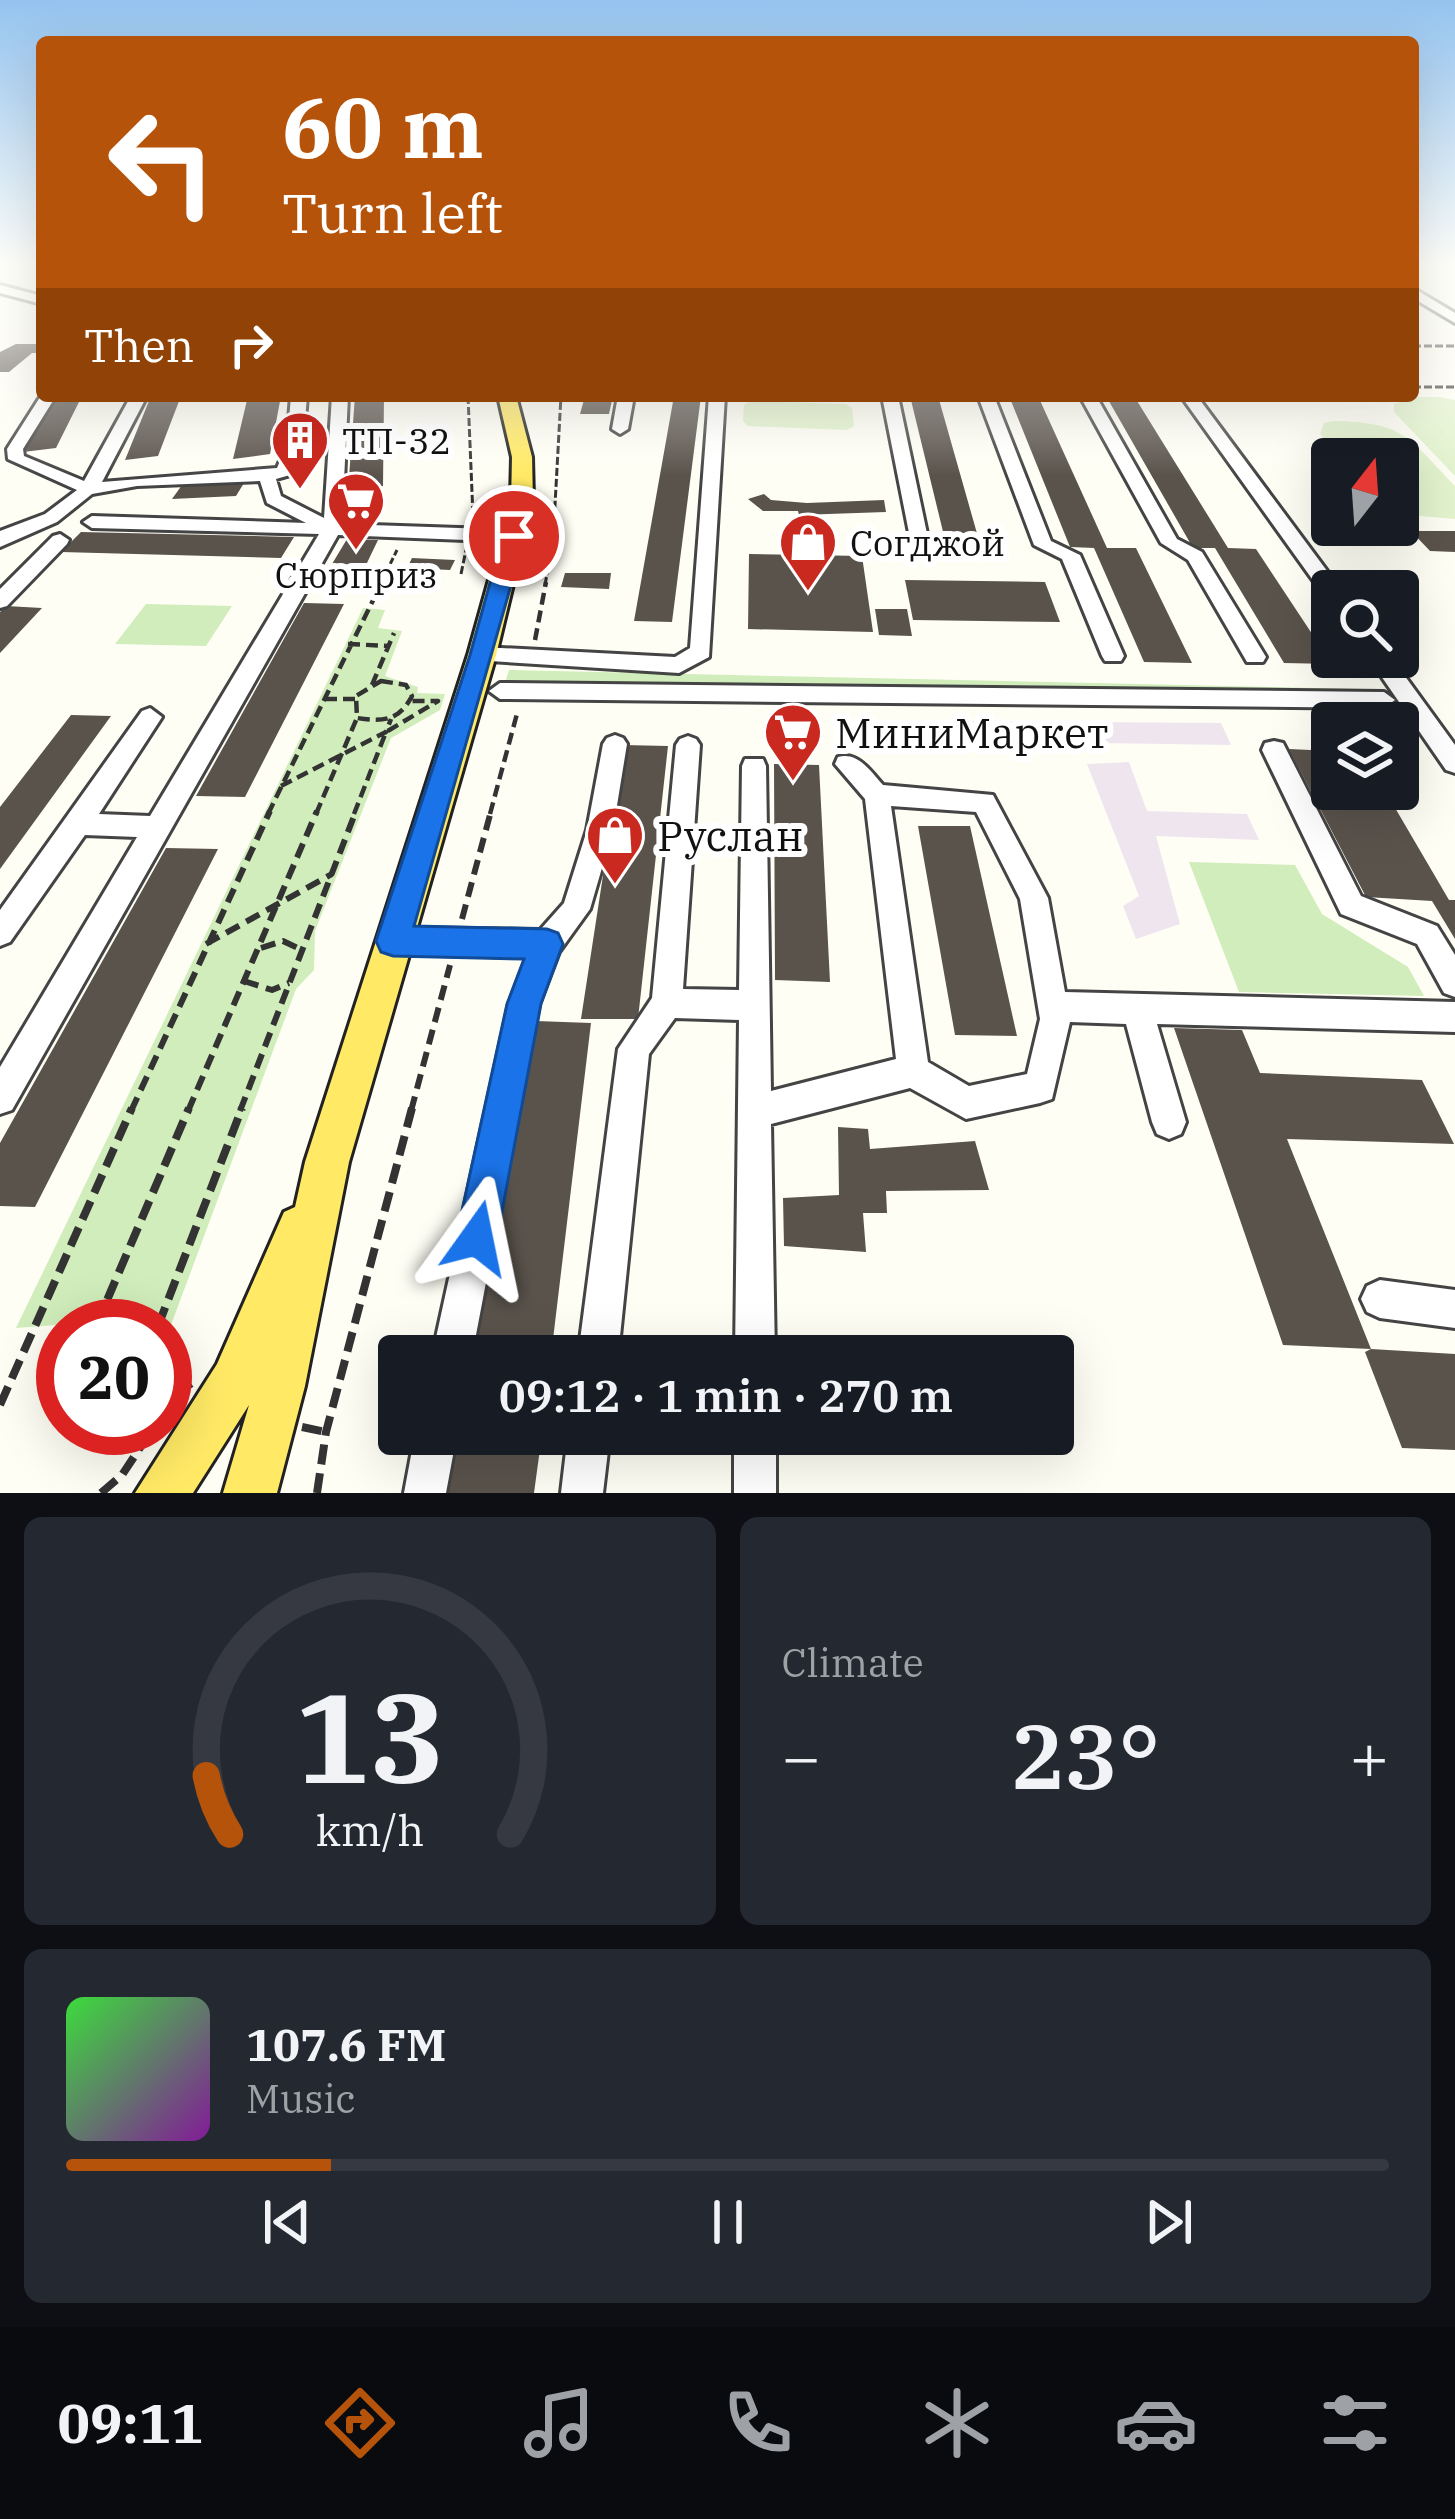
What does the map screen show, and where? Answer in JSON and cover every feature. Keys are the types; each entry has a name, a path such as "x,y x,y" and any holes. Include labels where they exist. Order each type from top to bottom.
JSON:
{"main road":[{"path":"250,1493 280,1386 327,1162 482,655 523,501 522,457 509,402"},
{"path":"162,1493 236,1382 327,1162"}],"street":[{"path":"44,402 14,454 89,489 284,471 295,444 298,402"},
{"path":"0,541 12,529 46,521 89,489 136,402"},
{"path":"0,1098 332,530 340,402"},
{"path":"620,430 625,402"},
{"path":"482,655 679,665 701,652 717,402"},
{"path":"891,402 920,543"},
{"path":"988,402 1042,545 1070,555 1113,656"},
{"path":"1091,402 1170,543 1195,556 1255,658"},
{"path":"1193,402 1316,570"},
{"path":"267,476 273,499 332,530"},
{"path":"92,522 514,536"},
{"path":"0,601 60,540"},
{"path":"1394,678 1455,763"},
{"path":"500,691 1384,700"},
{"path":"0,933 150,717"},
{"path":"456,1335 524,1004 547,944 576,909 600,830 615,744"},
{"path":"600,1335 634,1049 667,1003 688,745"},
{"path":"1274,749 1352,905 1427,935 1455,983"},
{"path":"847,764 877,795 913,1071"},
{"path":"754,766 754,1335"},
{"path":"754,1112 913,1071 966,1103 1040,1087 1055,1019 1034,898 984,802 877,795"},
{"path":"78,824 157,827"},
{"path":"393,941 547,944"},
{"path":"667,1003 753,1005"},
{"path":"1052,1006 1455,1017"},
{"path":"1137,1009 1168,1122"},
{"path":"1380,1299 1455,1309"},
{"path":"425,1493 432,1455"},
{"path":"582,1493 587,1455"},
{"path":"755,1455 755,1493"}],"path":[{"path":"1419,346 1455,346"},
{"path":"1419,387 1455,387"},
{"path":"461,574 473,527 468,402"},
{"path":"0,1405 205,944 399,545"},
{"path":"372,686 394,633"},
{"path":"348,644 389,646"},
{"path":"168,1299 386,733 410,700 411,691 400,682 372,686 355,699 352,709 358,718 392,719"},
{"path":"322,699 355,699"},
{"path":"279,787 438,701 410,700"},
{"path":"108,1299 358,718"},
{"path":"205,944 332,874"},
{"path":"256,952 274,941 293,942 302,950"},
{"path":"244,981 272,989 290,983"},
{"path":"192,1392 197,1398"},
{"path":"294,1426 326,1432"},
{"path":"101,1493 135,1455"}],"shaded area":[{"path":"954,721 1221,723 1231,745 960,741"},
{"path":"1129,762 1147,811 1247,814 1259,840 1156,836 1180,924 1136,939 1123,906 1139,896 1087,764"}],"green space":[{"path":"1419,397 1455,400 1455,476 1394,412 1394,404 1419,402"},
{"path":"846,404 852,408 854,426 847,430 748,426 743,421 744,405"},
{"path":"1324,423 1375,425 1406,438 1324,438 1320,434"},
{"path":"1419,449 1455,486 1455,519 1419,516"},
{"path":"146,604 232,606 206,646 115,644"},
{"path":"363,608 385,610 378,628 402,631 385,676 418,687 417,693 445,694 440,710 391,738 315,931 314,970 296,989 181,1299 36,1299 36,1326 16,1328"},
{"path":"509,670 1360,689 1368,702 1311,702 1311,709 501,696"},
{"path":"1189,862 1295,865 1322,914 1408,967 1424,996 1239,992"}],"building":[{"path":"16,344 36,344 36,353 9,372 0,372 0,352"},
{"path":"51,402 79,402 56,448 23,452"},
{"path":"149,402 179,402 158,456 125,460"},
{"path":"247,402 280,402 270,454 233,459"},
{"path":"355,402 384,402 383,486 348,491"},
{"path":"583,402 612,402 609,414 580,414"},
{"path":"673,402 700,402 672,622 634,621"},
{"path":"911,402 940,402 980,544 946,544"},
{"path":"1011,402 1041,402 1107,548 1136,548 1192,663 1144,662 1094,548 1070,547"},
{"path":"1109,402 1138,402 1228,548 1256,549 1311,632 1311,664 1284,663 1215,548 1193,548"},
{"path":"244,483 236,496 172,499 182,485"},
{"path":"764,494 771,500 807,503 884,500 886,512 799,515 798,511 763,511 748,499"},
{"path":"1419,531 1455,531 1455,552 1430,551 1419,539"},
{"path":"81,532 294,537 281,558 61,552"},
{"name":"Сюрприз","path":"347,539 378,540 366,565 332,564"},
{"name":"Согджой","path":"749,554 862,556 873,632 748,629"},
{"path":"412,558 455,560 450,570 407,568"},
{"path":"565,573 611,573 609,589 561,587"},
{"path":"905,580 1045,582 1060,622 913,620"},
{"path":"304,603 344,604 245,797 196,796"},
{"path":"6,606 42,608 0,653 0,612"},
{"path":"875,609 907,609 912,636 879,635"},
{"path":"71,715 111,716 0,869 0,807"},
{"path":"623,745 668,746 638,1019 581,1019"},
{"path":"1289,749 1311,750 1311,791"},
{"path":"774,764 819,765 830,982 775,980"},
{"path":"1321,810 1396,810 1449,900 1455,900 1455,939 1432,901 1366,897"},
{"path":"918,826 970,826 1017,1036 955,1035"},
{"path":"166,848 218,849 35,1207 0,1206 0,1143"},
{"path":"536,1021 591,1023 554,1335 476,1335"},
{"path":"1174,1028 1242,1030 1260,1073 1422,1080 1454,1144 1287,1139 1371,1349 1283,1345"},
{"path":"838,1127 868,1129 870,1149 975,1141 989,1190 886,1191 887,1213 863,1213 866,1252 784,1246 783,1198 839,1195"},
{"path":"1365,1352 1455,1354 1455,1450 1402,1448"},
{"path":"453,1455 539,1455 534,1493 445,1493"}],"place":[{"name":"ТП-32","path":"300,491"},
{"name":"Сюрприз","path":"356,552"},
{"name":"Согджой","path":"808,593"},
{"name":"МиниМаркет","path":"793,783"},
{"name":"Руслан","path":"615,886"}],"route":[{"path":"477,1238 524,1004 547,944 455,946 393,941 514,536"}]}
